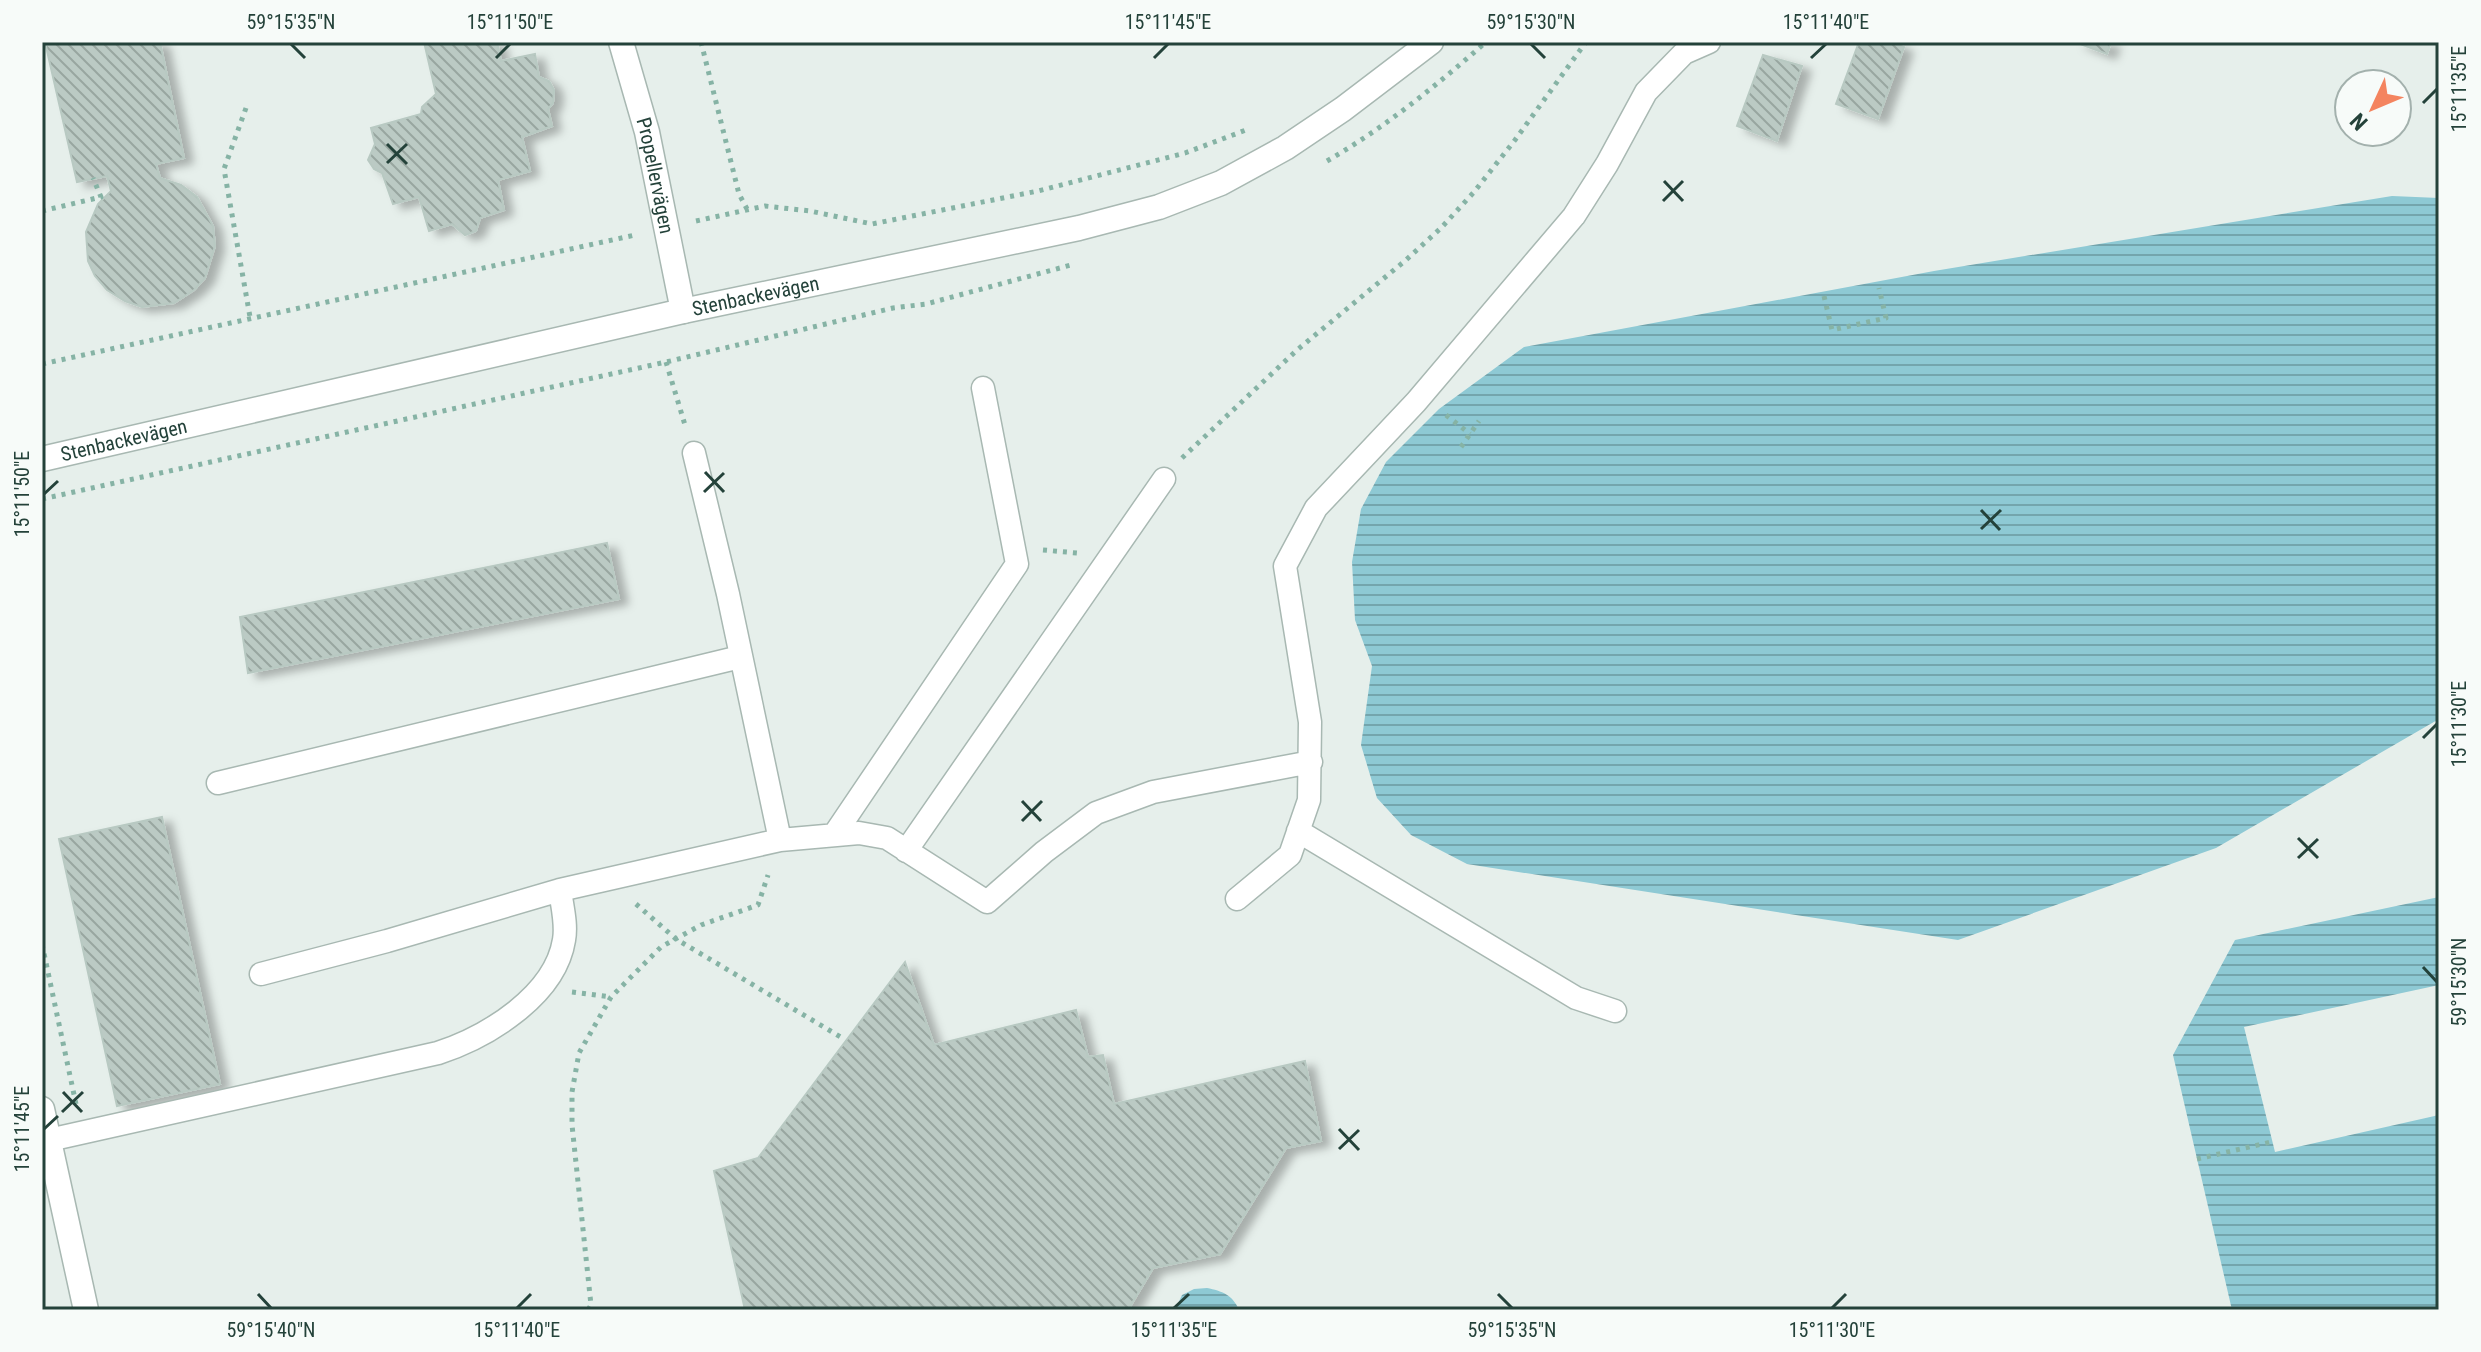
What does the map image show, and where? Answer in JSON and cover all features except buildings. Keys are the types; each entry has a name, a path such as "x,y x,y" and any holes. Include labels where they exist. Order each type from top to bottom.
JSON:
{"street":[{"name":"Propellervägen","path":"621,42 647,132 683,311"},
{"name":"Stenbackevägen","path":"42,459 683,311 1079,228 1159,207 1221,183 1285,148 1343,109 1431,42"},
{"path":"42,1109 86,1310"}],"lane":[{"path":"1237,899 1290,855 1309,800 1310,722 1285,566 1316,508 1416,402 1574,216 1607,164 1646,92 1684,53 1709,42"},
{"path":"834,835 1017,564 983,388"},
{"path":"694,453 728,594 780,840"},
{"path":"906,851 1164,479"},
{"path":"218,783 740,657"},
{"path":"261,974 560,890 780,840 859,833 887,838 987,902 1044,852 1096,813 1153,792 1311,762"},
{"path":"1298,831 1576,998 1615,1011"},
{"path":"49,1140 438,1053 470,1042 509,1017 546,980 564,940 560,890"}],"path":[{"path":"701,42 739,194 747,209"},
{"path":"1164,479 1191,446 1297,350 1441,228 1515,140 1586,42"},
{"path":"246,108 224,169 250,317"},
{"path":"42,364 747,209 765,206 810,211 872,224 1038,191 1171,157 1258,124"},
{"path":"42,211 101,197 93,178"},
{"path":"1824,296 1832,330 1886,318 1879,288"},
{"path":"666,362 694,453"},
{"path":"1439,409 1470,434"},
{"path":"1461,447 1479,421"},
{"path":"1014,548 1111,555"},
{"path":"588,1310 591,1305 572,1125 572,1092 579,1053 611,997 661,947 701,925 758,905 780,840"},
{"path":"608,879 676,939 844,1039"},
{"path":"2197,1159 2271,1142"}],"water":[{"path":"2392,196 2439,198 2439,719 2216,848 1958,940 1467,864 1411,835 1377,798 1361,745 1372,666 1355,620 1352,562 1361,509 1386,462 1439,409 1524,347 1934,271"},
{"path":"2439,897 2439,985 2244,1027 2275,1152 2439,1115 2439,1310 2232,1310 2173,1055 2235,940"},
{"path":"1207,1288 1226,1294 1239,1310 1175,1310 1182,1295 1194,1289"}]}
